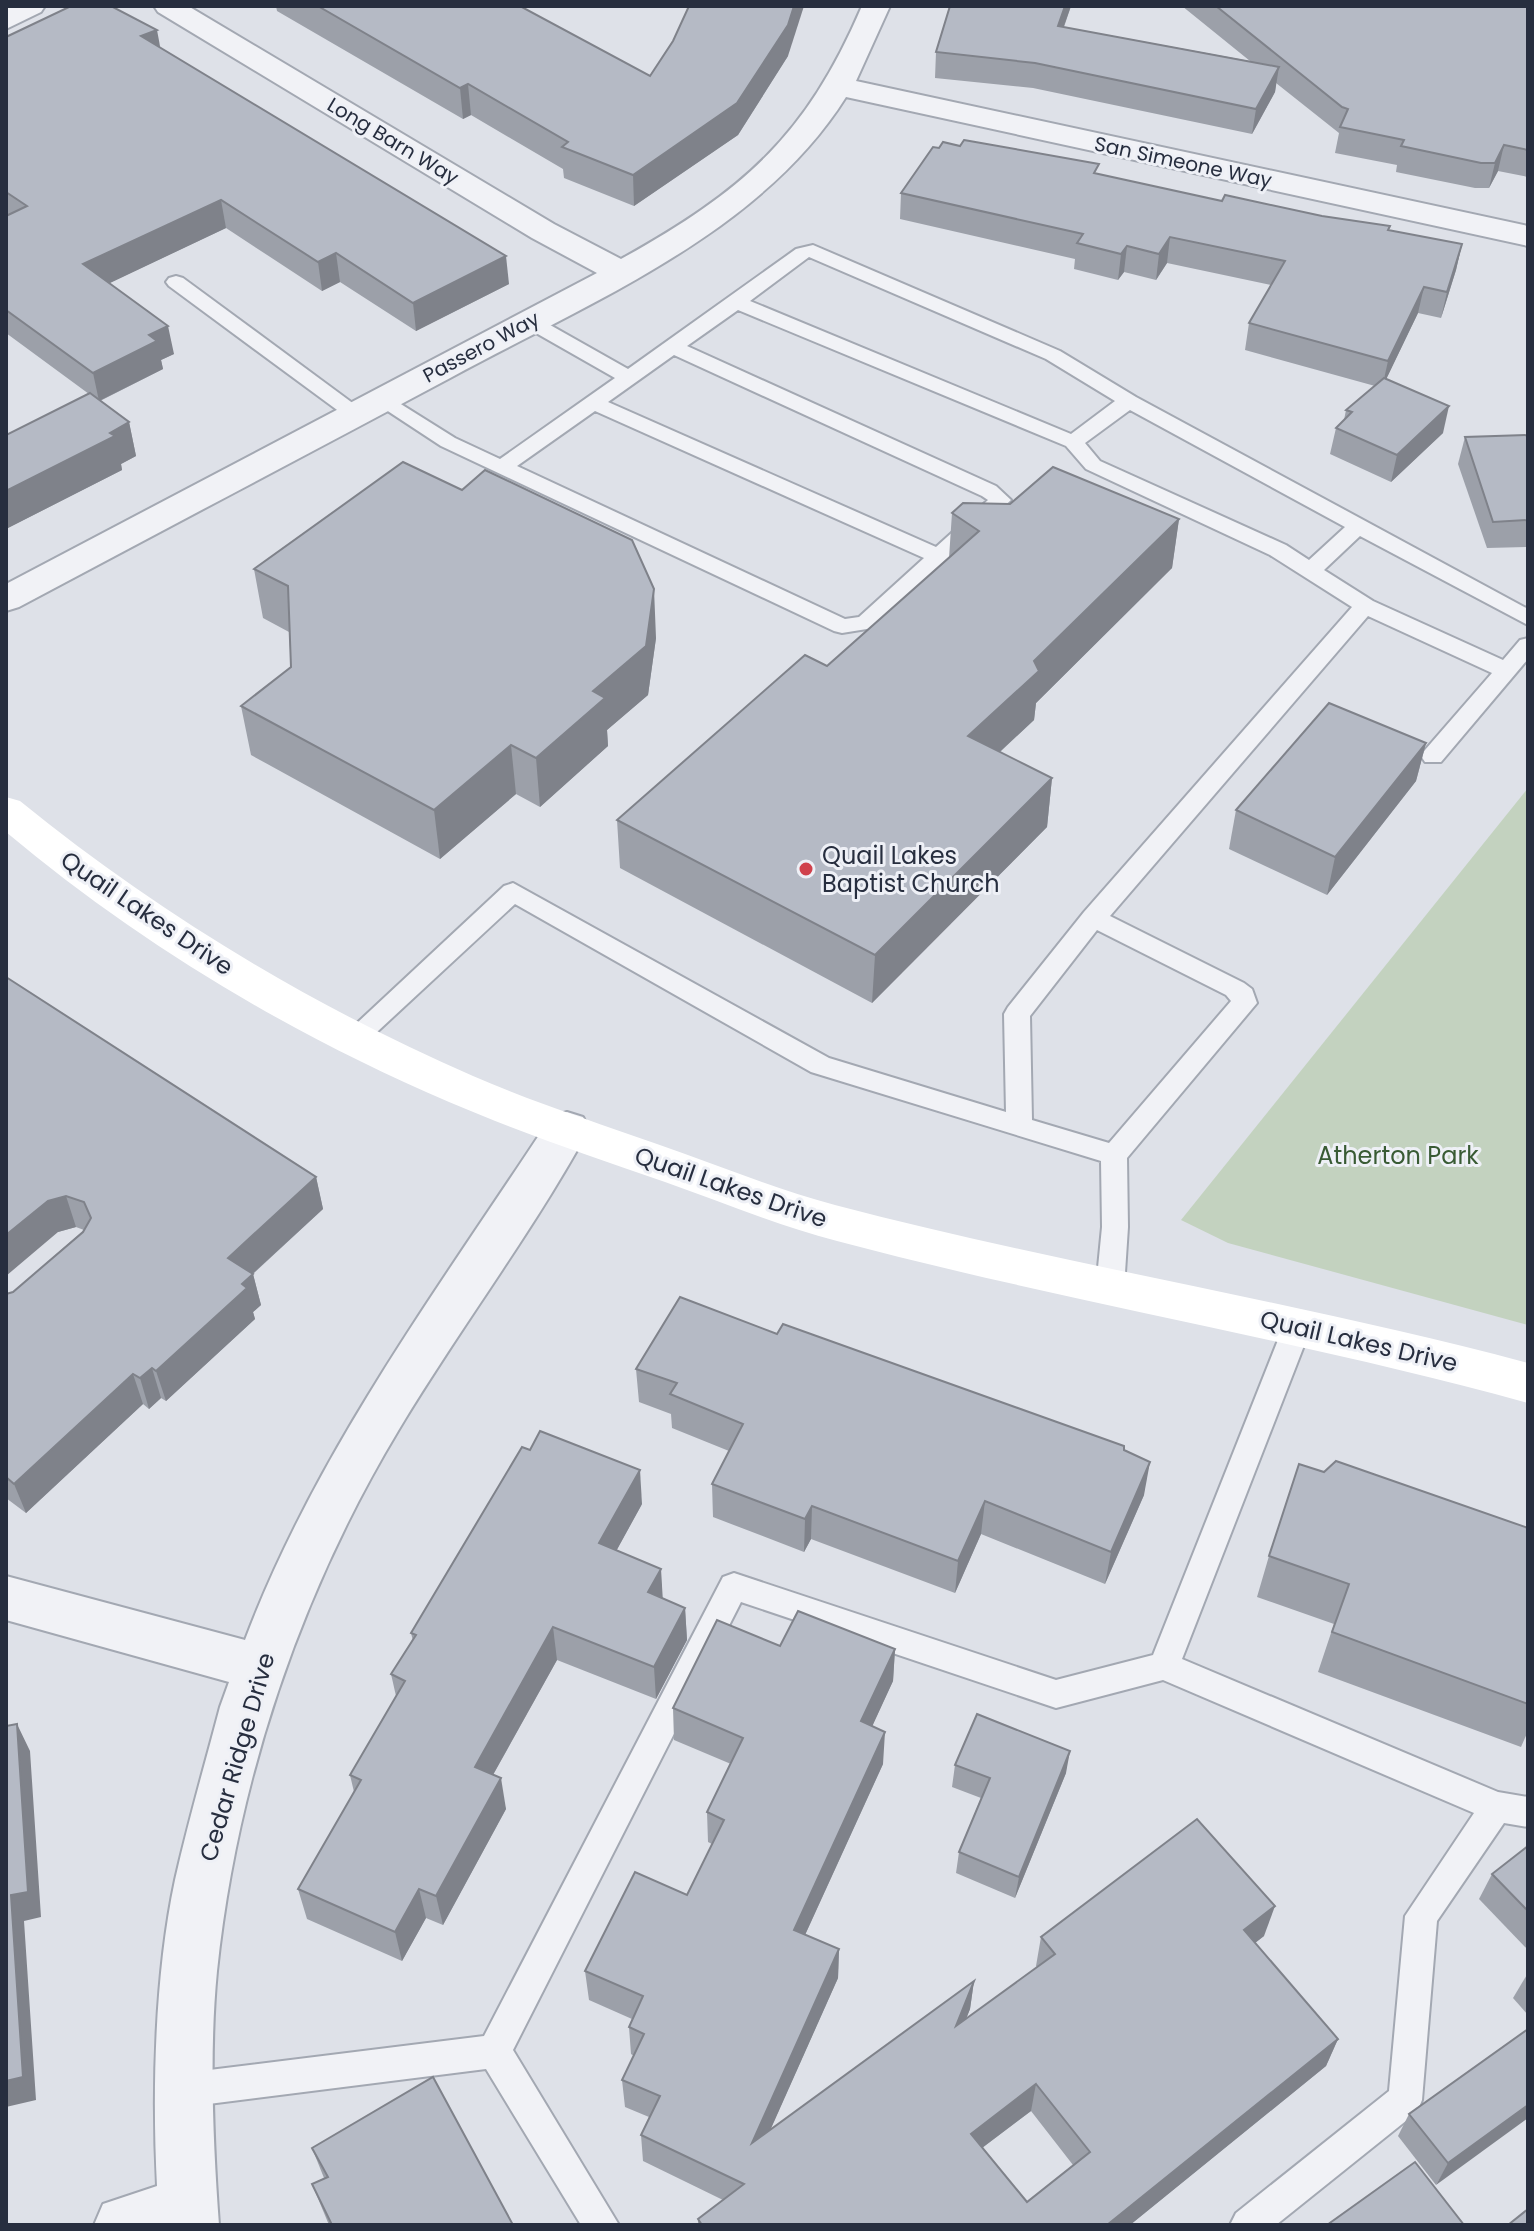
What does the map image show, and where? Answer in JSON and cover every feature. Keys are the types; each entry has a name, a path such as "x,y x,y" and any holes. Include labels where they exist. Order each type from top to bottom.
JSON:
{"main road":[{"name":"Quail Lakes Drive","path":"6,811 147,919 272,995 435,1077 567,1129 831,1222 1110,1288 1298,1325 1446,1359 1528,1383"}],"street":[{"path":"6,20 31,6"},
{"name":"Long Barn Way","path":"168,6 543,231 620,272"},
{"name":"Passero Way","path":"6,599 620,272 747,192 803,138 839,86 861,45 876,6"},
{"name":"San Simeone Way","path":"839,86 1528,236"},
{"name":"Cedar Ridge Drive","path":"188,2216 184,2139 189,1974 202,1881 246,1707 291,1585 380,1418 567,1129"},
{"path":"6,1598 260,1667"},
{"path":"124,2225 188,2216"}],"lane":[{"path":"502,467 627,376 675,348 803,253 813,251 1053,355 1129,401 1528,618"},
{"path":"176,282 368,407 842,626 865,623 1001,500 989,491 675,348"},
{"path":"736,302 1073,442 1093,465 1278,550 1365,606 1505,670"},
{"path":"529,321 627,376"},
{"path":"1073,442 1129,401"},
{"path":"591,402 940,557"},
{"path":"1311,571 1359,525"},
{"path":"1019,1125 1017,1014 1095,918 1365,606"},
{"path":"1433,756 1528,645"},
{"path":"355,1037 513,892 820,1065 1114,1155"},
{"path":"1095,918 1235,989 1243,996 1244,1003 1114,1155 1115,1227 1110,1288"},
{"path":"1164,1666 1298,1325"},
{"path":"494,2051 734,1586 1056,1694 1164,1666 1512,1809 1421,1916 1405,2100 1248,2225"},
{"path":"185,2090 494,2051"},
{"path":"494,2051 601,2225"}],"green space":[{"name":"Atherton Park","path":"1528,788 1528,1325 1228,1243 1181,1220"}],"building":[{"path":"71,6 111,6 157,30 141,36 506,256 413,303 336,253 318,262 221,200 83,264 168,326 149,335 157,341 93,373 6,310 6,216 27,206 6,192 6,37"},
{"path":"318,6 520,6 650,76 673,41 689,6 794,6 788,25 737,103 633,175 562,147 568,142 468,84 460,88"},
{"path":"950,6 1065,6 1058,26 1279,67 1256,109 1035,63 936,52"},
{"path":"1216,6 1528,6 1528,150 1504,145 1495,163 1481,163 1401,146 1404,140 1340,127 1348,109"},
{"path":"964,140 1099,164 1094,173 1222,201 1225,195 1322,216 1390,226 1388,230 1462,244 1447,292 1424,287 1388,361 1249,323 1285,261 1170,237 1159,254 1127,246 1121,254 1077,243 1083,234 901,193 933,147 939,148 943,142 960,146"},
{"path":"1384,378 1449,406 1397,455 1336,428 1352,412 1346,410"},
{"path":"90,393 129,422 110,433 115,436 6,491 6,435"},
{"path":"1528,435 1528,520 1493,522 1465,437"},
{"path":"403,462 462,490 485,470 632,540 654,589 646,646 593,691 605,698 536,758 511,745 434,810 241,706 291,667 288,586 254,569"},
{"path":"1053,467 1179,519 1034,661 1039,671 968,736 1052,778 875,955 617,820 805,655 827,666 979,531 952,513 963,503 1010,504"},
{"path":"1329,703 1426,743 1335,857 1236,810"},
{"path":"6,977 316,1177 228,1258 253,1274 242,1284 247,1288 156,1371 152,1368 140,1378 133,1374 14,1484 6,1477 6,1294 13,1292 83,1232 91,1218 84,1202 66,1196 48,1201 6,1235"},
{"path":"680,1297 777,1334 783,1324 1124,1446 1124,1450 1150,1462 1111,1552 985,1501 958,1561 812,1506 805,1519 712,1484 743,1424 670,1394 677,1383 636,1369"},
{"path":"540,1431 640,1470 599,1543 661,1569 648,1592 685,1608 654,1667 553,1627 475,1767 501,1778 436,1896 419,1889 395,1932 298,1889 361,1780 350,1775 405,1681 391,1674 416,1635 411,1633 522,1447 530,1450"},
{"path":"1336,1461 1528,1528 1528,1704 1332,1632 1349,1584 1269,1556 1299,1464 1324,1472"},
{"path":"798,1611 895,1649 861,1721 885,1732 794,1930 839,1949 752,2143 974,1981 956,2026 1055,1954 1041,1937 1197,1819 1275,1906 1244,1930 1338,2039 1107,2225 702,2225 698,2219 744,2184 641,2135 660,2096 622,2080 644,2034 629,2027 643,1996 585,1971 635,1872 687,1895 724,1820 707,1812 743,1738 673,1708 717,1620 780,1646","holes":["1036,2084 1090,2152 1027,2202 971,2134"]},
{"path":"977,1714 1070,1751 1019,1877 959,1852 990,1778 955,1765"},
{"path":"17,1724 28,1892 11,1895 23,2077 6,2081 6,1726"},
{"path":"1528,1846 1528,1911 1492,1874"},
{"path":"1528,2029 1528,2105 1448,2163 1409,2114"},
{"path":"433,2077 513,2225 332,2225 312,2184 328,2177 312,2148"},
{"path":"1415,2162 1464,2225 1327,2225"},
{"path":"1528,2209 1528,2225 1508,2225"}],"place":[{"name":"Quail Lakes Baptist Church","path":"806,869"}]}
